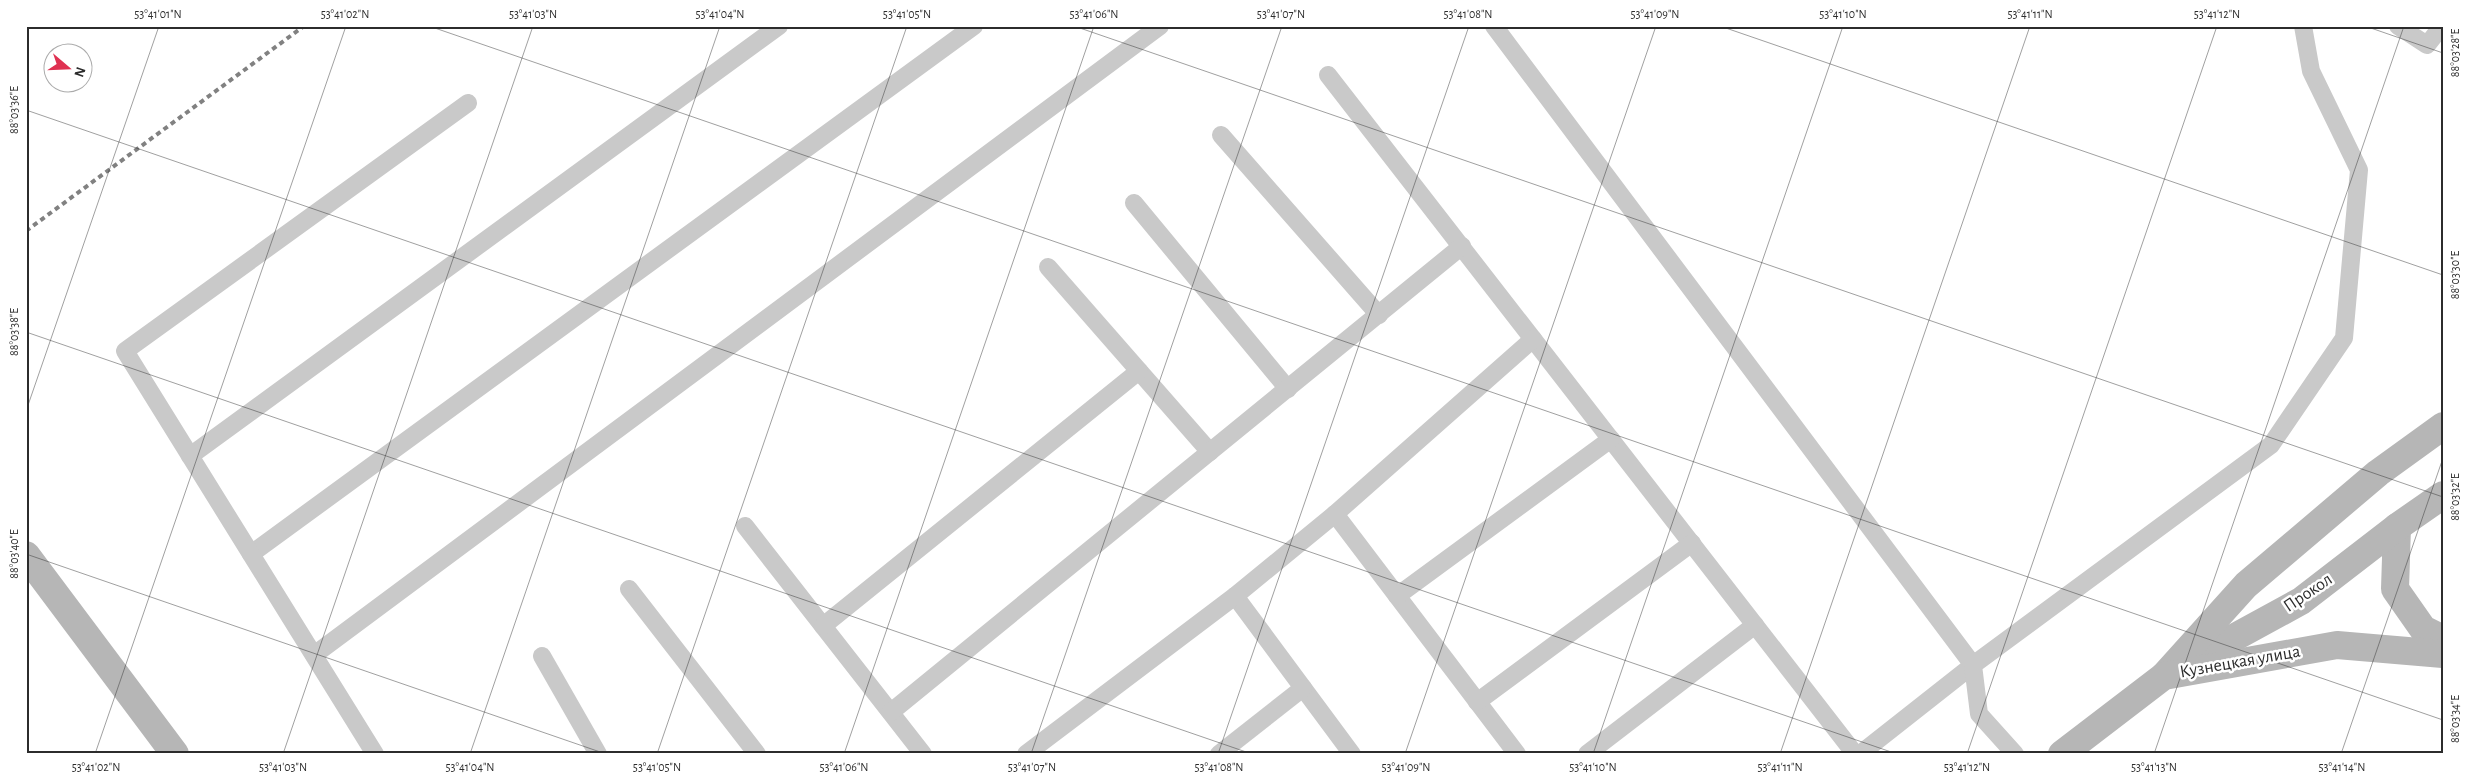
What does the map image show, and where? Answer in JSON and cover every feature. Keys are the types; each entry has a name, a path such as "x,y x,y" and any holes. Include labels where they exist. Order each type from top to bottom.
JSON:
{"main road":[{"path":"2164,676 2246,585 2378,473 2443,426"},
{"name":"Прокол","path":"2164,676 2301,600 2397,527 2443,495"},
{"path":"2397,527 2395,589 2423,629 2443,639"},
{"path":"26,555 175,754"},
{"name":"Кузнецкая улица","path":"2062,754 2164,676 2337,645 2443,654"}],"lane":[{"path":"190,456 779,26"},
{"path":"251,554 974,26"},
{"path":"314,656 1160,26"},
{"path":"1494,26 1972,666 1979,714 2015,754"},
{"path":"1860,754 1972,666 2271,445 2344,338 2360,170 2311,71 2303,26"},
{"path":"2398,26 2427,45 2442,26"},
{"path":"1328,75 1855,754"},
{"path":"375,754 125,351 468,103"},
{"path":"1222,135 1378,314"},
{"path":"1134,203 1288,389"},
{"path":"891,712 1462,246"},
{"path":"1048,267 1210,452"},
{"path":"1026,754 1234,596 1335,514 1533,339"},
{"path":"823,626 1139,371"},
{"path":"1397,596 1611,438"},
{"path":"1335,514 1517,754"},
{"path":"745,526 923,754"},
{"path":"1478,702 1692,543"},
{"path":"629,589 757,754"},
{"path":"1234,596 1352,754"},
{"path":"1587,754 1755,625"},
{"path":"542,656 598,754"},
{"path":"1219,754 1303,688"}],"railway":[{"path":"26,231 304,26"}]}
